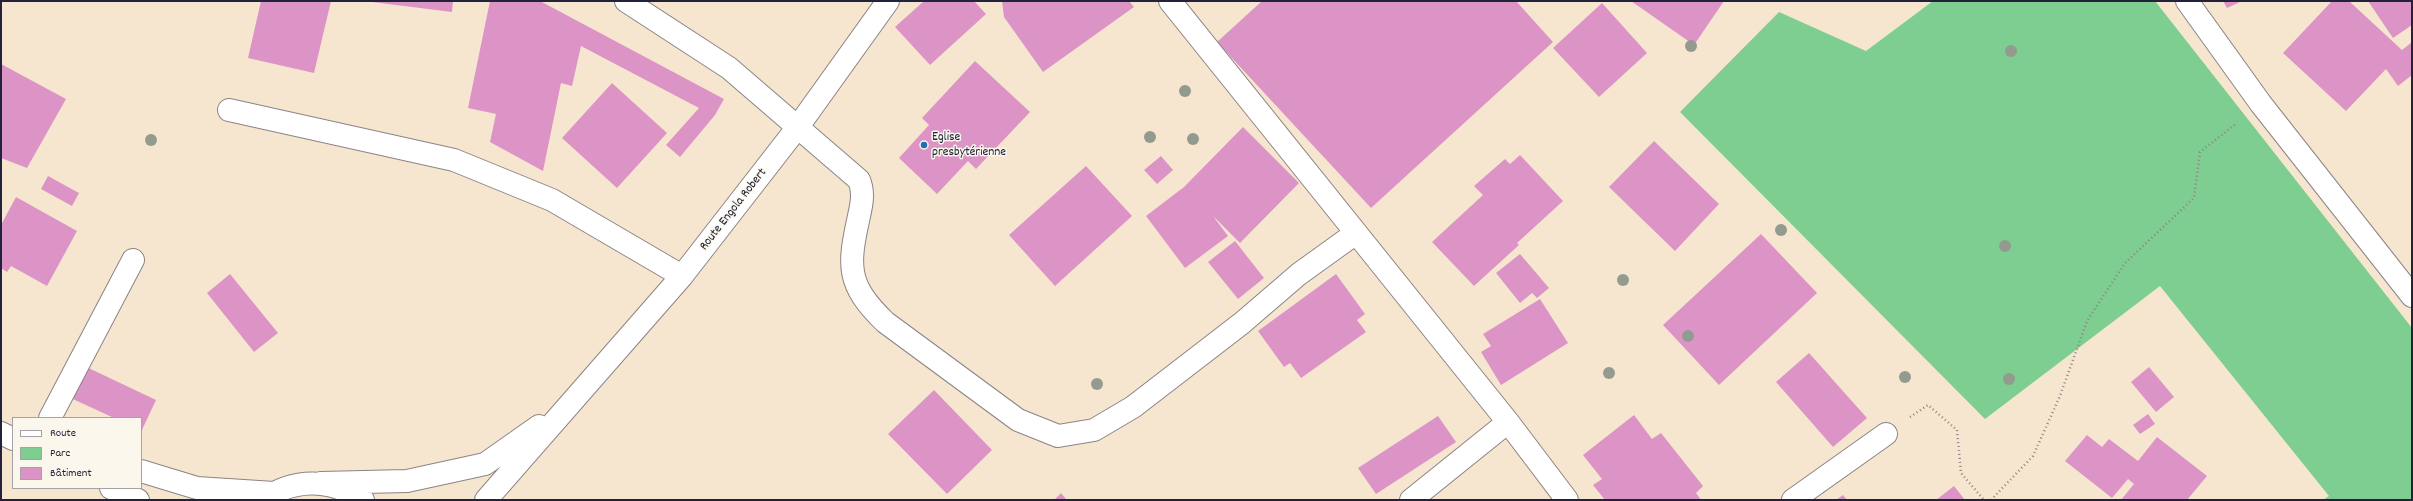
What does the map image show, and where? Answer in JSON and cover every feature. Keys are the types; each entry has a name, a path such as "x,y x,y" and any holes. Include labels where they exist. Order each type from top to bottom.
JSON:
{"street":[{"path":"626,1 729,68 859,180 863,189 851,267 858,290 871,308 885,322 1018,420 1058,436 1094,430 1133,407 1242,323 1300,274 1356,233"},
{"name":"Route Engola Robert","path":"486,500 682,276 797,128 888,1"},
{"path":"1170,1 1508,422 1567,500"},
{"path":"2187,1 2261,104 2412,296"},
{"path":"229,110 454,160 552,200 682,276"},
{"path":"51,417 133,260"},
{"name":"Route Engola Robert","path":"269,496 297,484 407,481 485,464 566,408"},
{"path":"1411,500 1508,422"},
{"path":"1,426 12,429"},
{"path":"1,433 12,438"},
{"path":"1793,500 1886,434"},
{"path":"142,471 196,488 269,496"},
{"path":"321,483 349,490 363,500"},
{"path":"113,489 138,500"}],"path":[{"path":"1990,500 2033,456 2060,396 2087,321 2125,262 2194,198 2200,152 2261,104"},
{"path":"1886,434 1928,405 1957,430 1961,473 1984,500"}],"green space":[{"path":"1933,1 2155,1 2412,328 2412,500 2323,500 2329,496 2160,286 1985,419 1680,112 1779,12 1866,51"}],"building":[{"path":"261,1 331,1 314,73 248,58"},
{"path":"364,1 453,1 452,12"},
{"path":"490,1 540,1 724,99 715,115 680,157 666,145 699,108 581,46 572,86 561,83 543,171 490,142 496,114 468,108"},
{"path":"924,1 974,1 986,14 930,65 895,27"},
{"path":"1002,1 1129,1 1134,7 1043,72 1004,17"},
{"path":"1262,1 1516,1 1553,42 1371,208 1217,42"},
{"path":"1631,1 1724,1 1694,45"},
{"path":"2223,1 2242,1 2227,8"},
{"path":"2332,1 2349,1 2402,50 2412,42 2412,75 2398,86 2386,69 2346,111 2283,53"},
{"path":"2368,1 2412,1 2412,25 2393,38"},
{"path":"1602,3 1647,53 1599,97 1553,48"},
{"path":"975,61 1030,112 976,169 968,161 937,194 899,158 929,125 922,118"},
{"path":"1,64 66,99 27,168 1,158"},
{"path":"612,83 667,133 617,188 562,138"},
{"path":"1243,127 1299,183 1240,243 1213,216 1228,236 1185,268 1146,216 1184,187"},
{"path":"1654,141 1719,204 1675,251 1609,187"},
{"path":"1520,155 1563,201 1517,243 1519,245 1474,286 1432,242 1483,195 1474,186 1505,159 1510,164"},
{"path":"1161,156 1173,170 1157,184 1144,170"},
{"path":"1086,166 1132,216 1055,286 1009,235"},
{"path":"48,176 79,193 72,206 41,189"},
{"path":"16,197 77,231 47,286 11,266 7,272 1,268 1,225"},
{"path":"1761,234 1817,293 1719,385 1663,325"},
{"path":"1235,241 1264,278 1238,299 1208,262"},
{"path":"1520,254 1549,288 1537,298 1532,293 1520,303 1496,273"},
{"path":"230,274 278,333 254,352 207,293"},
{"path":"1336,274 1365,314 1357,320 1366,332 1301,378 1290,363 1284,367 1258,331"},
{"path":"1540,299 1568,343 1501,385 1481,352 1491,346 1483,334"},
{"path":"1809,353 1867,418 1833,447 1776,382"},
{"path":"78,363 156,400 142,430 142,417 112,417 64,395"},
{"path":"2149,367 2174,397 2156,412 2131,382"},
{"path":"934,390 992,450 947,494 888,434"},
{"path":"2148,414 2155,424 2140,434 2133,425"},
{"path":"1634,415 1652,439 1661,433 1703,486 1696,493 1701,500 1605,500 1593,485 1602,479 1583,455"},
{"path":"1438,416 1456,442 1376,494 1358,468"},
{"path":"2087,435 2102,447 2109,439 2138,461 2157,437 2207,476 2187,500 2121,500 2134,484 2128,479 2112,498 2065,461"},
{"path":"1954,486 1965,500 1936,500"},
{"path":"1061,493 1067,500 1054,500"},
{"path":"1843,495 1847,500 1836,500"}],"place":[{"name":"Eglise presbytérienne","path":"924,145"}]}
